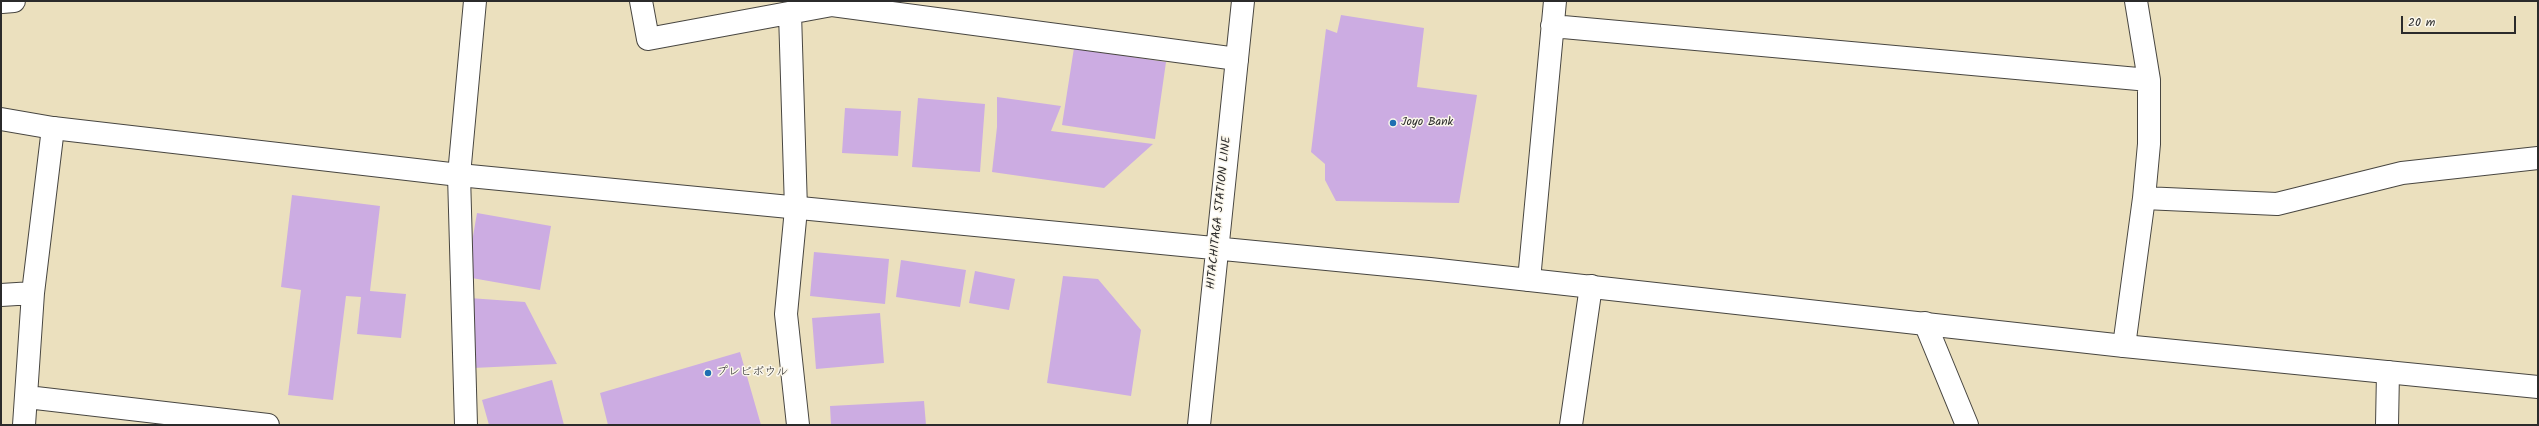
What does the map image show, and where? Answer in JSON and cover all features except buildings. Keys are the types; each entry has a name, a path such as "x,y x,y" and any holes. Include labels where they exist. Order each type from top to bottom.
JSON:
{"street":[{"path":"466,425 459,175 475,1"},
{"path":"641,1 648,39 790,13 832,3 1237,59"},
{"name":"HITACHITAGA STATION LINE","path":"1199,425 1243,1"},
{"path":"1529,280 1555,1"},
{"path":"2124,346 2144,198 2149,144 2149,80 2136,1"},
{"path":"790,13 796,209 786,314 798,425"},
{"path":"1552,26 2149,80"},
{"path":"1,119 53,128 459,175 796,209 1217,248 1591,286 2124,346 2538,387"},
{"path":"24,425 27,397 32,293 53,128"},
{"path":"2144,198 2277,204 2402,173 2538,158"},
{"path":"1571,425 1591,286"},
{"path":"1,295 32,293"},
{"path":"1925,323 1967,425"},
{"path":"2386,425 2388,372"},
{"path":"27,397 268,425"}],"place":[{"name":"Joyo Bank","path":"1393,123"},
{"name":"プレビボウル","path":"708,373"}]}
